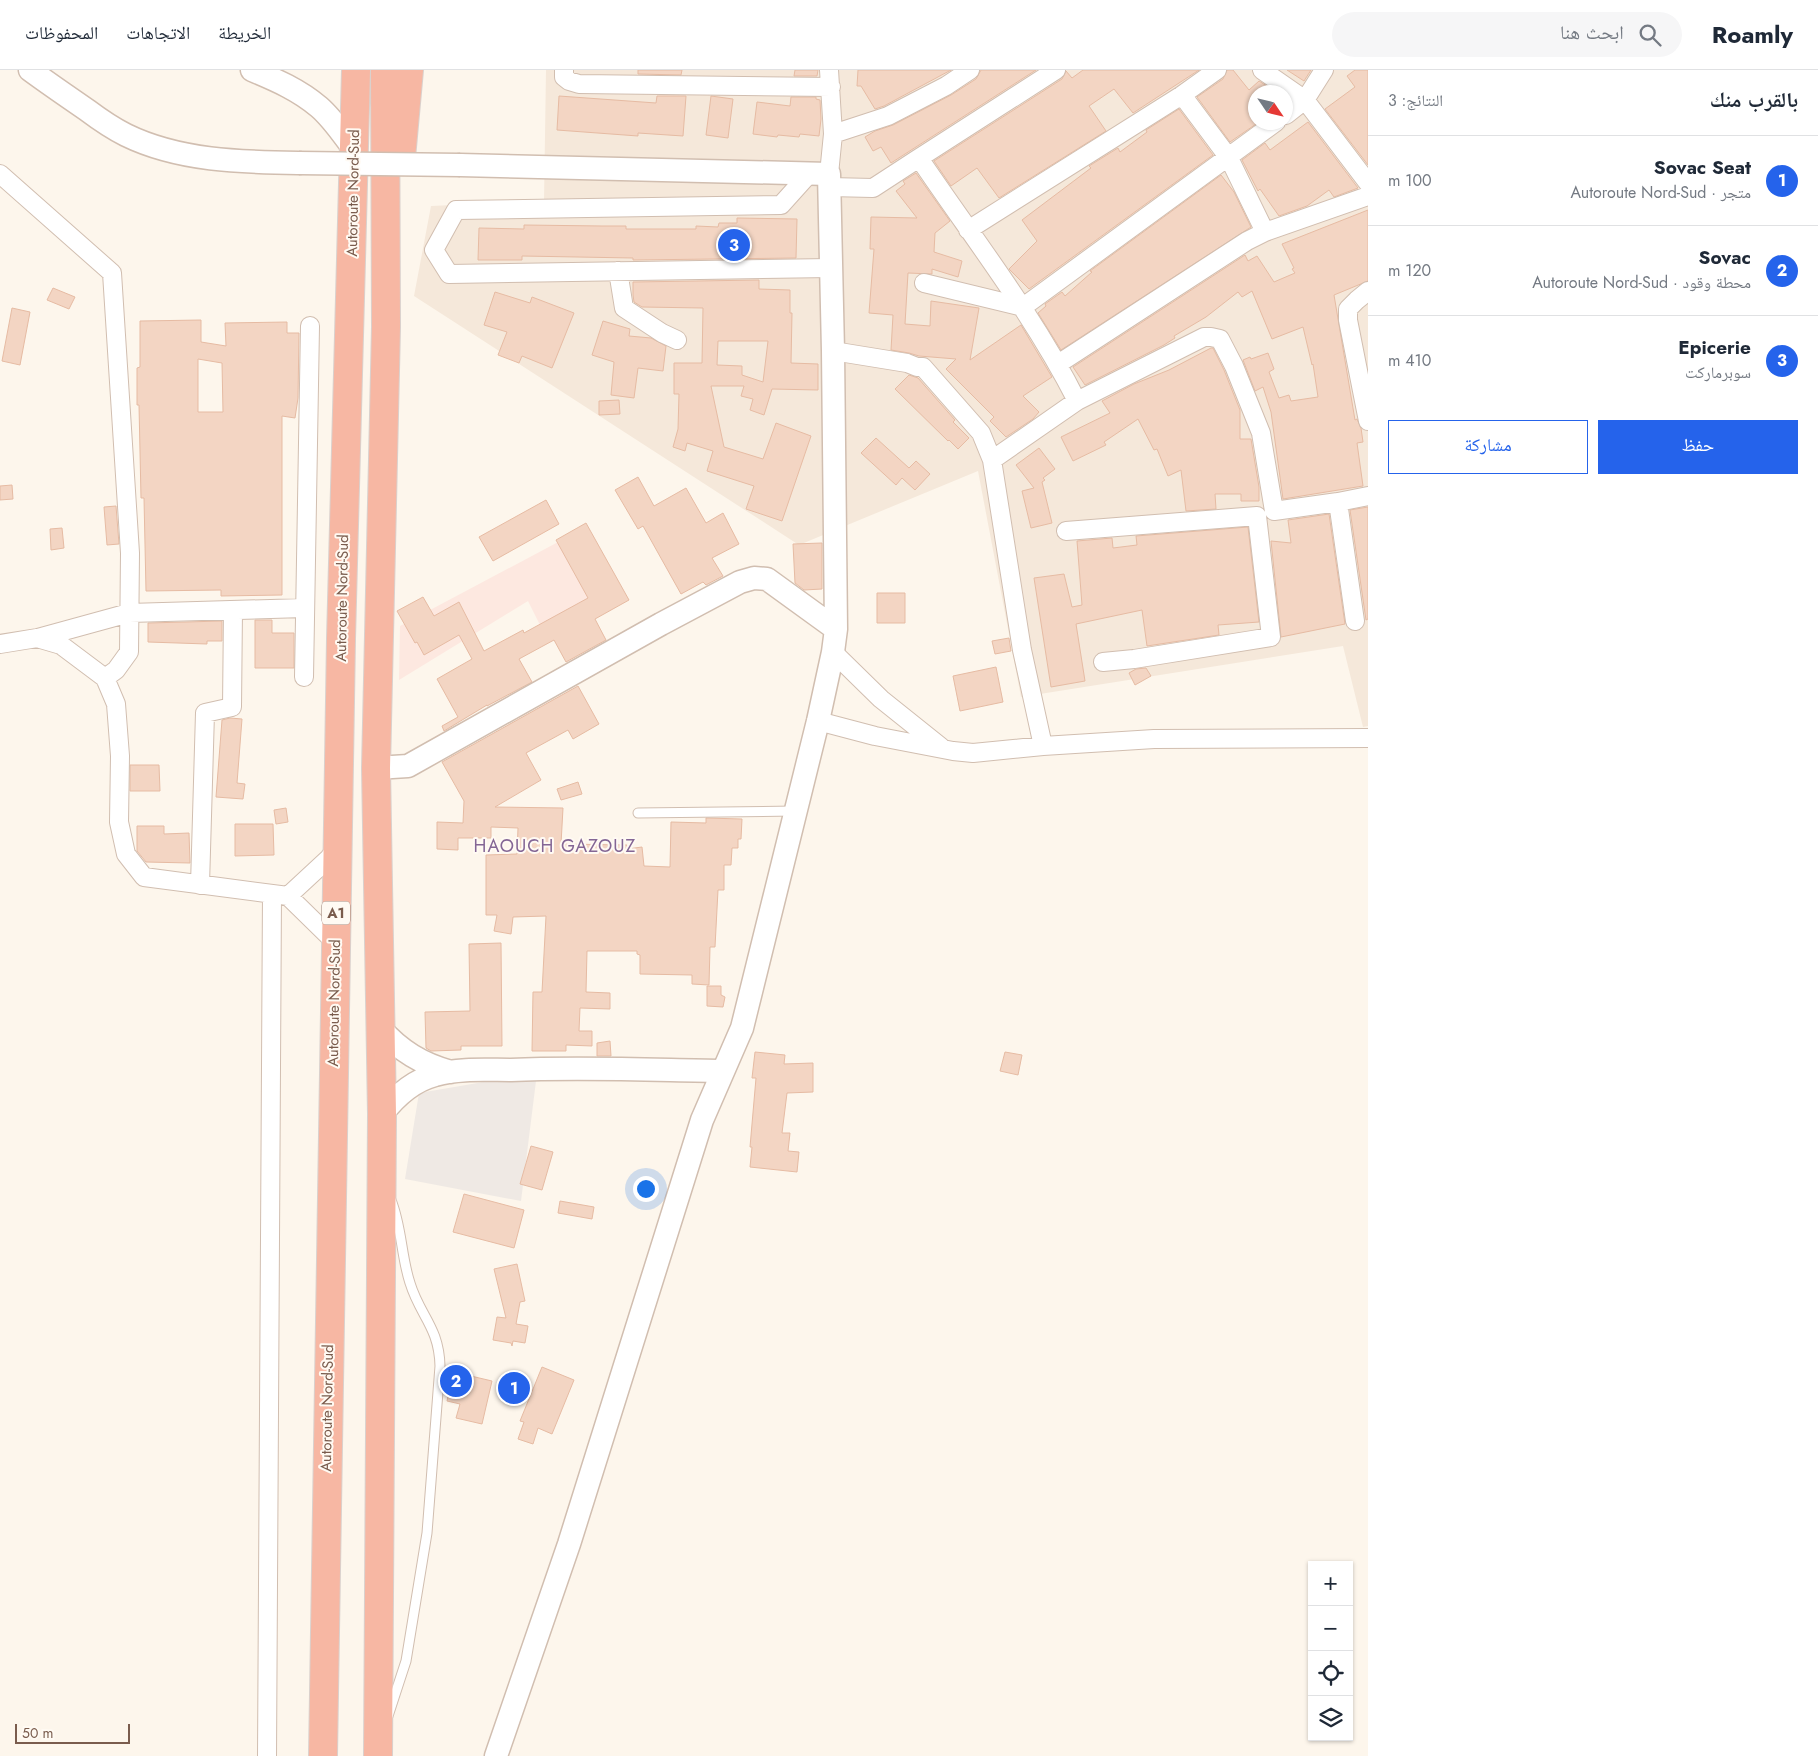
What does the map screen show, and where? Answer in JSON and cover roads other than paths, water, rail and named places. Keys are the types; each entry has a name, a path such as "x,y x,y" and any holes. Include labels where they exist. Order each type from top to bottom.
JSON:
{"highway":[{"path":"343,70 354,139"},
{"name":"Autoroute Nord-Sud","path":"323,1756 340,639 356,70"},
{"name":"Autoroute Nord-Sud","path":"378,1750 382,1114 376,768 386,327 385,70"},
{"path":"386,327 409,70"}],"street":[{"path":"30,70 126,135 154,146 208,158 255,162 460,165 822,179 873,188 1056,70"},
{"path":"252,70 287,85 307,98 354,139"},
{"path":"496,1756 569,1544 702,1120 742,1028 818,721 836,629 831,268 822,179 833,134 830,79 579,84 569,81 564,76 564,70"},
{"path":"833,134 888,116 946,86 970,70"},
{"path":"968,230 1182,95 1217,70"},
{"path":"1262,70 1305,100 1368,183"},
{"path":"1293,109 1305,100 1324,70"},
{"path":"1182,95 1229,158 1265,232"},
{"path":"924,283 1023,307 1266,130"},
{"path":"919,158 1023,307 1058,364 1077,401"},
{"path":"0,174 112,273 130,553 129,652 116,670 105,678"},
{"path":"822,179 781,206 456,210 434,250 449,274 831,268"},
{"path":"1058,364 1247,240 1368,196"},
{"path":"618,271 624,308 662,333 678,340"},
{"path":"1368,291 1348,309 1348,320 1368,421"},
{"path":"304,677 310,326"},
{"path":"992,460 1077,401 1204,337 1220,339 1234,366 1261,433 1270,637 1134,659 1103,662"},
{"path":"833,351 923,367 981,434 992,460 1022,650 1043,746"},
{"path":"1066,531 1266,513 1368,496"},
{"path":"1338,502 1355,621"},
{"path":"376,768 408,766 660,624 740,582 754,578 767,579 836,629"},
{"path":"0,644 37,638 129,613 304,608"},
{"path":"200,885 204,713 232,707 233,610"},
{"path":"37,638 61,645 105,678 116,704 120,756 119,822 126,854 144,877 280,895 335,942"},
{"path":"833,652 881,699 943,749"},
{"path":"818,721 876,736 964,753 1154,739 1368,738"},
{"path":"280,895 329,858 336,849"},
{"path":"267,1756 280,895"},
{"path":"380,1028 404,1052 419,1061 451,1072"},
{"path":"382,1114 404,1090 434,1075 451,1072 552,1068 723,1071"}],"lane":[{"path":"638,813 795,810"},
{"path":"378,1750 400,1683 411,1634 427,1533 440,1366 437,1340 410,1283 398,1218 382,1176"}],"place":[{"name":"Epicerie","path":"734,245"},
{"name":"Sovac","path":"456,1381"},
{"name":"Sovac Seat","path":"514,1388"}],"district":[{"name":"HAOUCH GAZOUZ","path":"555,846"}]}
